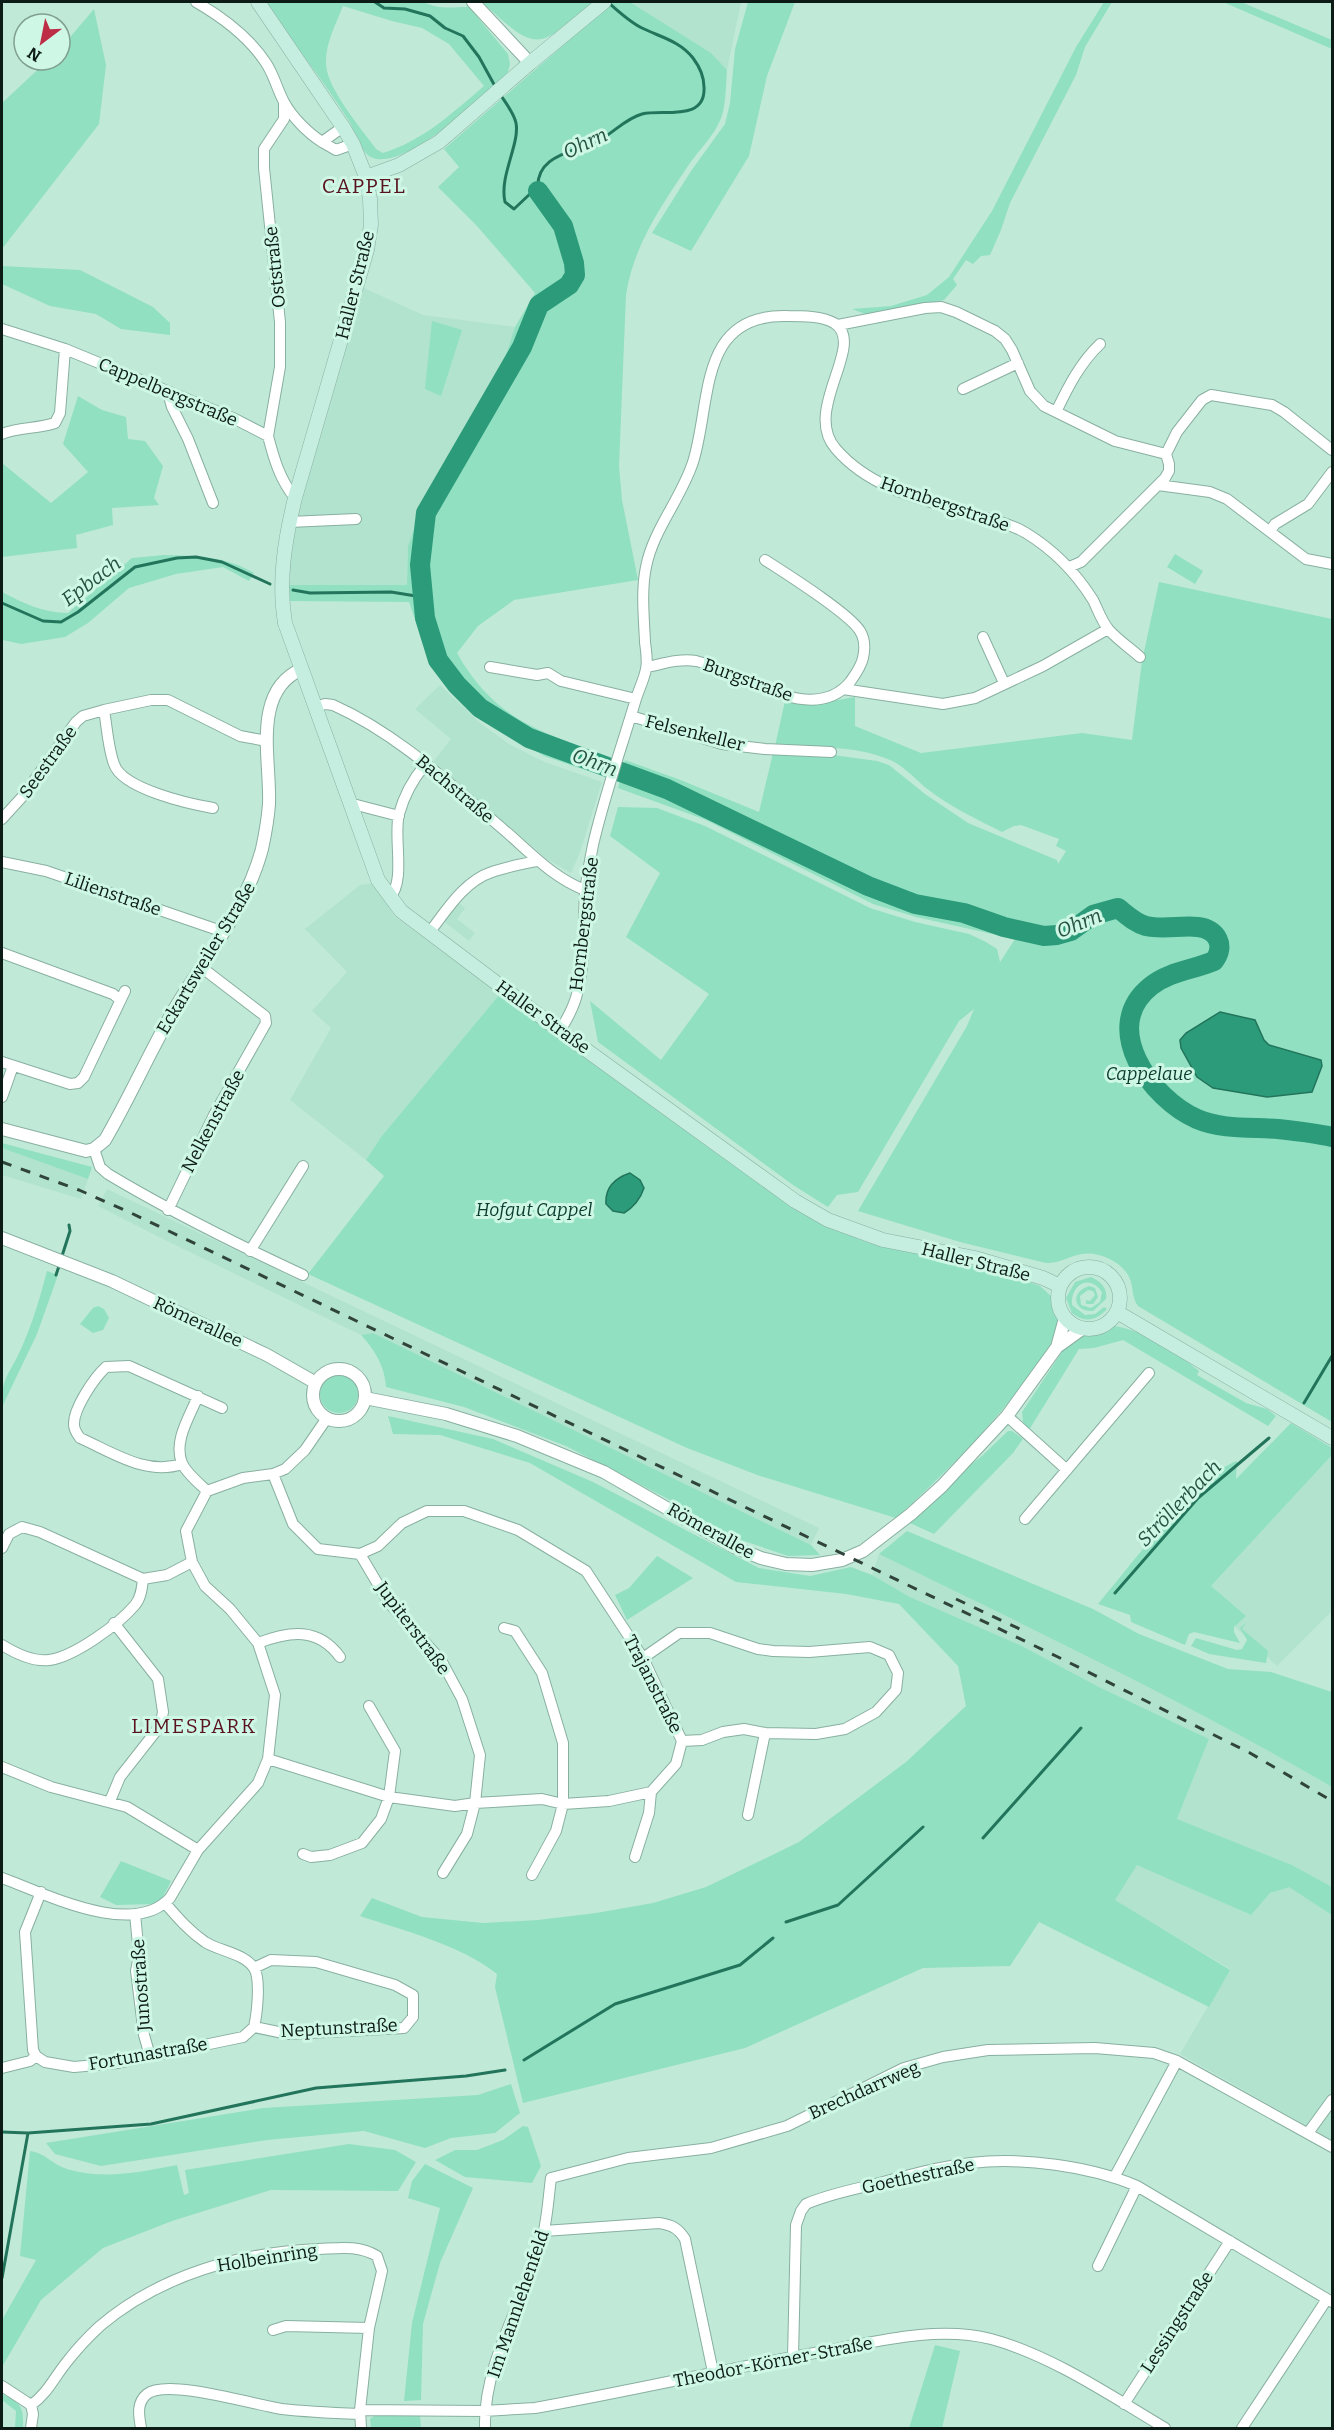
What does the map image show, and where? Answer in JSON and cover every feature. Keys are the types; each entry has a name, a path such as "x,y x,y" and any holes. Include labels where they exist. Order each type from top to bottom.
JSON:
{"main road":[{"name":"Haller Straße","path":"258,2 344,127 366,177 370,217 367,250 295,498 289,522 281,586 285,623 378,880 401,911 429,933 795,1201 828,1220 883,1240 975,1258 1043,1278 1060,1286"},
{"path":"366,177 399,165 440,142 508,81 599,5"},
{"path":"1083,1267 1102,1269 1117,1283 1120,1293 1117,1312 1111,1321 1093,1329 1082,1329 1073,1325 1065,1318 1058,1302 1060,1286 1073,1271 1083,1267"},
{"path":"1117,1312 1332,1438"}],"street":[{"path":"196,2 211,10 245,38 267,64 284,103 311,136 336,150 352,144"},
{"path":"473,2 530,63"},
{"name":"Oststraße","path":"268,436 280,367 280,322 264,149 284,119 284,103"},
{"path":"322,142 344,127"},
{"path":"631,716 646,667 645,569 652,546 680,495 693,460 706,384 719,353 733,332 748,321 771,315 802,316 830,321 838,325 940,307 956,312 995,331 1005,339 1036,400 1115,441 1166,454"},
{"name":"Hornbergstraße","path":"838,325 844,333 844,351 824,416 826,431 833,446 852,466 874,481 901,493 1016,528 1043,545 1069,567 1091,598 1108,629"},
{"name":"Cappelbergstraße","path":"2,329 65,349 233,418 268,436"},
{"path":"1056,412 1070,383 1090,353 1100,344"},
{"path":"2,434 14,429 55,423 60,413 65,349"},
{"path":"963,389 1018,363"},
{"path":"168,393 213,502"},
{"path":"1069,567 1081,562 1158,485 1169,471 1166,454 1177,432 1202,400 1211,395 1272,405 1332,450"},
{"path":"268,436 273,457 286,487 295,498"},
{"path":"1270,531 1275,524 1308,504 1332,472"},
{"path":"1158,485 1210,492 1227,499 1306,559 1332,564"},
{"path":"289,522 356,519"},
{"path":"765,560 845,616 860,631 865,644 863,659 856,674 843,689"},
{"path":"843,689 943,704 975,698 1043,666 1108,629 1140,657"},
{"path":"983,636 1004,683"},
{"name":"Burgstraße","path":"646,667 677,661 696,661 779,694 799,699 831,696 843,689"},
{"path":"490,667 537,675 548,674 561,681 636,699"},
{"name":"Eckartsweiler Straße","path":"94,1149 109,1133 166,1024 224,932 255,876 263,846 269,806 266,721 278,687 288,675 302,669"},
{"name":"Seestraße","path":"2,819 23,796 76,722 83,716 151,700 168,700 240,736 267,741"},
{"name":"Bachstraße","path":"315,707 325,704 340,709 393,737 503,829 537,861 567,882 585,890"},
{"path":"104,710 114,765 119,773 127,780 163,795 213,808"},
{"name":"Hornbergstraße","path":"560,1031 577,994 585,922 585,890 593,848 631,716"},
{"name":"Felsenkeller","path":"631,716 722,744 765,749 831,752"},
{"path":"390,897 394,893 398,880 399,816 412,780 425,765"},
{"path":"349,804 399,816"},
{"name":"Lilienstraße","path":"2,861 46,871 224,932"},
{"path":"429,933 473,881 490,872 537,861"},
{"path":"2,953 113,994 122,995 118,1008 84,1077 78,1083 70,1084 2,1062"},
{"name":"Nelkenstraße","path":"168,1210 214,1115 266,1023 265,1016 201,967"},
{"path":"2,1096 14,1066"},
{"path":"2,1129 77,1149 94,1149 100,1167 108,1174 168,1210 303,1275"},
{"path":"250,1251 303,1166"},
{"name":"Römerallee","path":"2,1238 112,1281 267,1355 316,1383"},
{"name":"Römerallee","path":"1057,1347 1065,1318"},
{"name":"Römerallee","path":"365,1398 446,1414 537,1443 604,1472 734,1547 786,1564 812,1565 842,1560 863,1551 894,1529 942,1486 1007,1416 1057,1347 1082,1329"},
{"path":"182,1464 167,1469 148,1468 80,1438 74,1429 74,1418 94,1378 106,1367 129,1366 222,1407"},
{"path":"340,1370 350,1372 361,1382 365,1398 360,1411 355,1416 341,1421 327,1418 317,1409 313,1396 316,1383 322,1376 331,1371 340,1370"},
{"path":"1025,1519 1149,1373"},
{"path":"198,1396 182,1434 180,1447 182,1464 207,1491"},
{"path":"1007,1416 1067,1470"},
{"path":"2,1878 98,1913 147,1912 165,1903 198,1850 258,1783 268,1759 274,1695 258,1643 230,1609 205,1586 192,1562 186,1531 207,1491 243,1478 273,1474 285,1469 305,1450 327,1418"},
{"path":"273,1474 293,1524 318,1549 360,1554"},
{"name":"Trajanstraße","path":"360,1554 378,1546 402,1523 427,1511 464,1511 518,1530 586,1571 643,1658 682,1740 676,1764 651,1792"},
{"path":"2,1548 9,1534 22,1527 40,1532 143,1579 167,1575 192,1562"},
{"name":"Jupiterstraße","path":"360,1554 389,1603 441,1660 462,1699 480,1755 475,1803 467,1834 443,1873"},
{"path":"2,1645 18,1655 48,1660 73,1652 114,1623 135,1604 141,1593 143,1579"},
{"path":"110,1801 120,1776 159,1726 163,1712 158,1679 114,1623"},
{"path":"504,1628 515,1631 542,1673 563,1743 563,1804 556,1830 532,1875"},
{"path":"643,1658 679,1633 711,1633 758,1649 773,1651 809,1652 870,1647 889,1655 898,1673 896,1690 876,1712 845,1729 816,1734 765,1733 744,1729 723,1732 702,1740 682,1740"},
{"path":"258,1643 282,1634 315,1636 332,1647 340,1657"},
{"path":"303,1854 311,1857 330,1855 362,1843 381,1820 389,1797 395,1751 369,1706"},
{"path":"748,1815 765,1733"},
{"path":"268,1759 389,1797 455,1806 542,1799 563,1804 609,1802 651,1792 649,1813 635,1857"},
{"path":"2,1767 51,1786 110,1801 136,1812 198,1850"},
{"path":"2,2068 30,2061 36,2056 33,2050 25,1932 41,1892"},
{"path":"165,1903 188,1930 207,1944 245,1959 254,1968 257,1977 254,2027"},
{"name":"Junostraße","path":"135,1914 139,1955 136,1971 144,2035 150,2056"},
{"name":"Neptunstraße","path":"254,1968 271,1960 316,1962 395,1984 413,1995 413,2017 404,2028 288,2034 254,2027"},
{"name":"Fortunastraße","path":"36,2056 45,2062 74,2067 118,2063 243,2037 254,2027"},
{"name":"Brechdarrweg","path":"551,2178 628,2158 711,2148 787,2126 904,2068 943,2057 988,2050 1095,2048 1154,2054 1177,2061 1332,2147"},
{"path":"1115,2176 1177,2061"},
{"path":"1308,2133 1332,2100"},
{"name":"Goethestraße","path":"793,2357 796,2225 806,2204 916,2173 972,2163 1031,2163 1065,2166 1115,2176 1137,2186 1330,2300"},
{"name":"Im Mannlehenfeld","path":"484,2428 484,2411 495,2367 540,2247 551,2178"},
{"path":"1098,2266 1137,2186"},
{"path":"544,2231 659,2223 680,2230 685,2239 713,2372"},
{"name":"Lessingstraße","path":"1124,2404 1230,2241"},
{"name":"Holbeinring","path":"32,2405 41,2398 78,2348 99,2328 128,2304 165,2284 206,2268 260,2255 306,2249 351,2247 367,2250 377,2256 382,2271 369,2328 360,2412 361,2428"},
{"path":"1242,2428 1330,2300"},
{"path":"273,2331 286,2326 369,2328"},
{"name":"Theodor-Körner-Straße","path":"141,2428 139,2409 141,2402 147,2394 157,2390 213,2394 281,2409 360,2412 484,2411 537,2408 870,2343 932,2334 961,2334 990,2339 1024,2350 1164,2428"},
{"path":"2,2386 32,2405 31,2428"}],"shaded area":[{"path":"630,2 741,2 727,70 711,53"},
{"path":"364,288 423,315 515,327 505,358 423,504 408,546 407,585 288,585 296,513"},
{"path":"440,685 480,723 509,744 542,761 602,782 571,873 547,859 433,762 451,739 415,709"},
{"path":"374,883 394,916 500,994 381,1137 366,1160 290,1100 331,1028 312,1011 347,972 305,929 360,885"},
{"path":"457,901 465,908 457,919 475,933 469,941 442,920"},
{"path":"1220,1012 1255,1020 1264,1040 1269,1045 1321,1060 1322,1066 1312,1092 1267,1097 1213,1088 1197,1077 1181,1048 1180,1040 1186,1033"},
{"path":"2,1148 88,1179 81,1199 2,1175"},
{"path":"630,1173 640,1180 644,1188 631,1208 624,1213 613,1211 606,1204 609,1188"},
{"path":"107,1189 819,1528 811,1545 373,1333 361,1335 163,1239 98,1206"},
{"path":"1332,1455 1332,1611 1277,1666 1230,1622 1211,1586"},
{"path":"879,1554 1115,1669 1244,1736 1332,1787 1332,1887 1292,1865 1177,1819 1209,1739 1101,1688 1020,1645 910,1597 872,1575"},
{"path":"1137,1864 1250,1915 1270,1893 1289,1886 1332,1915 1332,2140 1180,2054 1230,1969 1114,1900"}],"green space":[{"path":"263,2 423,2 441,7 469,7 508,54 510,64 508,72 445,128 424,142 405,153 387,159 373,158 365,152 339,106","holes":["343,6 422,28 449,44 484,86 424,133 398,148 383,153 376,149 338,96 328,74 326,57"]},
{"path":"482,2 591,2 592,5 559,31 537,40 526,37 515,30"},
{"path":"613,2 630,2 711,53 727,70 725,102 720,120 658,212 635,260 626,295 619,466 622,500 638,580 514,600 478,626 457,653 488,695 505,709 542,731 612,759 606,777 544,756 496,728 456,695 430,662 409,602 288,601 288,585 407,585 408,546 423,504 505,358 515,327 535,293 477,226 438,187 459,167 444,149"},
{"path":"748,2 795,2 767,76 749,156 691,251 652,233 691,171 725,124 730,103 735,49"},
{"path":"1104,2 1112,2 1085,47 1076,75 1010,203 990,255 981,256 973,264 966,260 953,279 957,285 944,300 868,315 852,309 891,306 927,295 949,277 992,211 1076,47"},
{"path":"1223,2 1241,2 1332,40 1332,49"},
{"path":"94,9 106,65 99,124 2,249 2,103 35,72 72,72 72,35"},
{"path":"2,266 80,270 153,307 170,323 170,335 121,329 96,314 50,306 2,284"},
{"path":"432,321 462,330 441,396 425,389"},
{"path":"78,396 102,410 126,417 128,439 145,441 163,466 154,498 159,505 112,508 113,525 76,535 77,548 2,557 2,463 51,503 88,472 63,444"},
{"path":"1175,554 1203,571 1195,584 1167,567"},
{"path":"164,555 221,560 254,573 249,581 223,567 176,574 129,588 88,623 65,637 21,644 2,641 2,592 42,609 68,613 132,558"},
{"name":"Cappelaue","path":"1159,582 1332,619 1332,1422 1138,1306 1128,1275 1120,1265 1108,1258 1088,1253 1046,1263 960,1242 858,1211 967,1026 974,1009 959,1021 858,1192 837,1195 828,1207 793,1185 598,1042 590,1001 661,1060 709,994 626,937 660,873 610,836 618,807 657,808 705,826 870,908 915,922 969,934 997,949 1000,962 1015,939 916,917 873,904 706,820 618,788 625,760 759,812 773,753 833,755 877,761 889,765 925,794 968,823 1057,860 1058,864 1066,851 1056,846 1059,839 1021,825 1002,832 944,801 890,760 848,749 775,746 785,701 821,703 855,697 855,726 921,753 1082,733 1132,740 1142,661"},
{"name":"Hofgut Cappel","path":"500,994 751,1177 822,1223 866,1242 1001,1272 1040,1286 1053,1298 1058,1325 1051,1344 1038,1365 978,1437 896,1518 760,1476 687,1448 308,1274 384,1176 366,1160 381,1137"},
{"path":"2,1143 92,1167 88,1179 2,1148"},
{"path":"47,1271 58,1275 37,1334 2,1407 4,1383 28,1331"},
{"path":"1091,1277 1103,1285 1106,1299 1093,1311 1081,1308 1076,1301 1083,1289 1089,1286 1095,1288 1098,1297 1093,1304 1086,1304 1086,1300 1090,1301 1095,1295 1093,1291 1088,1290 1080,1296 1081,1305 1091,1308 1100,1302 1102,1292 1097,1286 1086,1282 1077,1287 1072,1298 1072,1305 1085,1315 1095,1314 1104,1307 1107,1309 1099,1316 1085,1319 1072,1313 1066,1298 1075,1282"},
{"path":"98,1306 104,1309 109,1318 103,1330 93,1333 80,1324 93,1308"},
{"path":"1114,1326 1149,1337 1199,1371 1197,1375 1246,1403 1267,1409 1276,1416 1268,1426 1123,1340 1094,1348 1079,1349 1029,1430 1023,1422 1022,1412 1066,1346 1083,1333 1094,1333"},
{"path":"373,1333 811,1545 820,1555 788,1556 732,1537 668,1499 566,1446 464,1407 386,1387 384,1373 378,1359 361,1335"},
{"path":"339,1375 352,1381 358,1394 352,1407 339,1413 326,1407 320,1394 326,1381"},
{"path":"388,1416 493,1439 593,1482 759,1568 810,1576 851,1567 872,1575 910,1597 1020,1645 1101,1688 1209,1739 1177,1819 1292,1865 1332,1887 1332,1915 1289,1887 1270,1893 1251,1915 1137,1865 1115,1900 1230,1970 1209,2007 1039,1922 1010,1966 923,1968 745,2048 523,2103 495,1987 497,1974 450,1947 360,1916 372,1898 422,1917 483,1923 538,1920 596,1913 653,1903 706,1887 799,1842 906,1762 966,1706 958,1666 899,1604 846,1594 736,1582 530,1463 440,1435 393,1434"},
{"path":"1291,1423 1332,1448 1332,1455 1211,1586 1246,1616 1234,1627 1240,1643 1194,1632 1189,1634 1185,1645 1131,1622 1130,1615 1098,1604 1164,1524 1204,1483 1237,1461 1236,1479"},
{"path":"1008,1431 1012,1431 1023,1439 1013,1453 934,1534 910,1523 960,1473"},
{"path":"907,1531 1093,1609 1139,1634 1228,1669 1271,1672 1332,1692 1332,1787 1164,1695 879,1554"},
{"path":"657,1556 693,1578 627,1620 615,1595 629,1588"},
{"path":"1246,1623 1242,1629 1268,1651 1266,1663 1209,1654 1191,1646 1196,1638 1237,1650 1242,1649 1247,1640 1240,1628"},
{"path":"121,1861 171,1881 161,1901 155,1904 116,1905 100,1897"},
{"path":"511,2084 520,2113 495,2133 451,2138 425,2148 364,2131 267,2140 101,2166 55,2154 46,2143 263,2108 478,2095"},
{"path":"523,2126 528,2127 541,2166 532,2183 465,2177 435,2160 455,2150 477,2150 503,2140"},
{"path":"349,2144 395,2150 416,2162 398,2191 271,2190 172,2221 103,2248 41,2300 2,2367 2,2320 36,2260 20,2256 30,2151 67,2169 95,2174 122,2174 177,2165 184,2195 189,2193 185,2170"},
{"path":"425,2164 473,2188 440,2263 423,2324 421,2400 404,2401 412,2323 440,2208 408,2198 412,2181"},
{"path":"935,2345 960,2351 942,2428 909,2428"},
{"path":"2,2394 20,2406 23,2428 15,2428 16,2411 2,2400"},
{"path":"377,2414 420,2415 421,2428 371,2428 370,2419"}],"waterway":[{"path":"375,2 384,8 405,9 430,16 445,28 463,36 479,57 496,88"},
{"name":"Ohrn","path":"500,94 516,123 515,141 504,192 505,202 514,209 532,192 538,191 539,178 550,161 603,138 642,114 682,112 698,105 703,98 704,83 697,64 688,52 676,43 633,23 609,3"},
{"name":"Ohrn","path":"538,191 563,226 574,263 575,275 569,285 539,305 522,347 426,513 420,565 425,618 438,660 457,685 480,708 529,738 667,789 868,886 915,904 964,913 1004,927 1044,936 1071,931 1093,915 1118,908 1146,926 1205,928 1218,939 1219,950 1214,961 1158,981 1136,1003 1130,1021 1131,1041 1137,1060 1163,1096 1180,1109 1207,1123 1278,1129 1332,1137"},
{"name":"Epbach","path":"2,603 43,621 61,622 78,612 135,567 177,558 196,557 222,562 270,584"},
{"name":"Epbach","path":"293,590 310,593 391,592 422,597"},
{"path":"62,1256 70,1231 69,1225"},
{"path":"56,1275 60,1263"},
{"name":"Ströllerbach","path":"1304,1403 1332,1356"},
{"name":"Ströllerbach","path":"1115,1593 1198,1498 1269,1438"},
{"name":"Ströllerbach","path":"983,1838 1081,1728"},
{"name":"Ströllerbach","path":"786,1922 838,1905 923,1827"},
{"path":"524,2060 615,2004 740,1965 773,1938"},
{"path":"2,2132 28,2133 151,2124 316,2088 466,2076 505,2070"},
{"path":"2,2278 28,2133"}],"railway":[{"path":"2,1162 79,1190 129,1212 1058,1657 1250,1753 1332,1801"},
{"path":"956,1599 1024,1631"}],"district":[{"name":"CAPPEL","path":"364,186"},
{"name":"LIMESPARK","path":"194,1726"}]}
